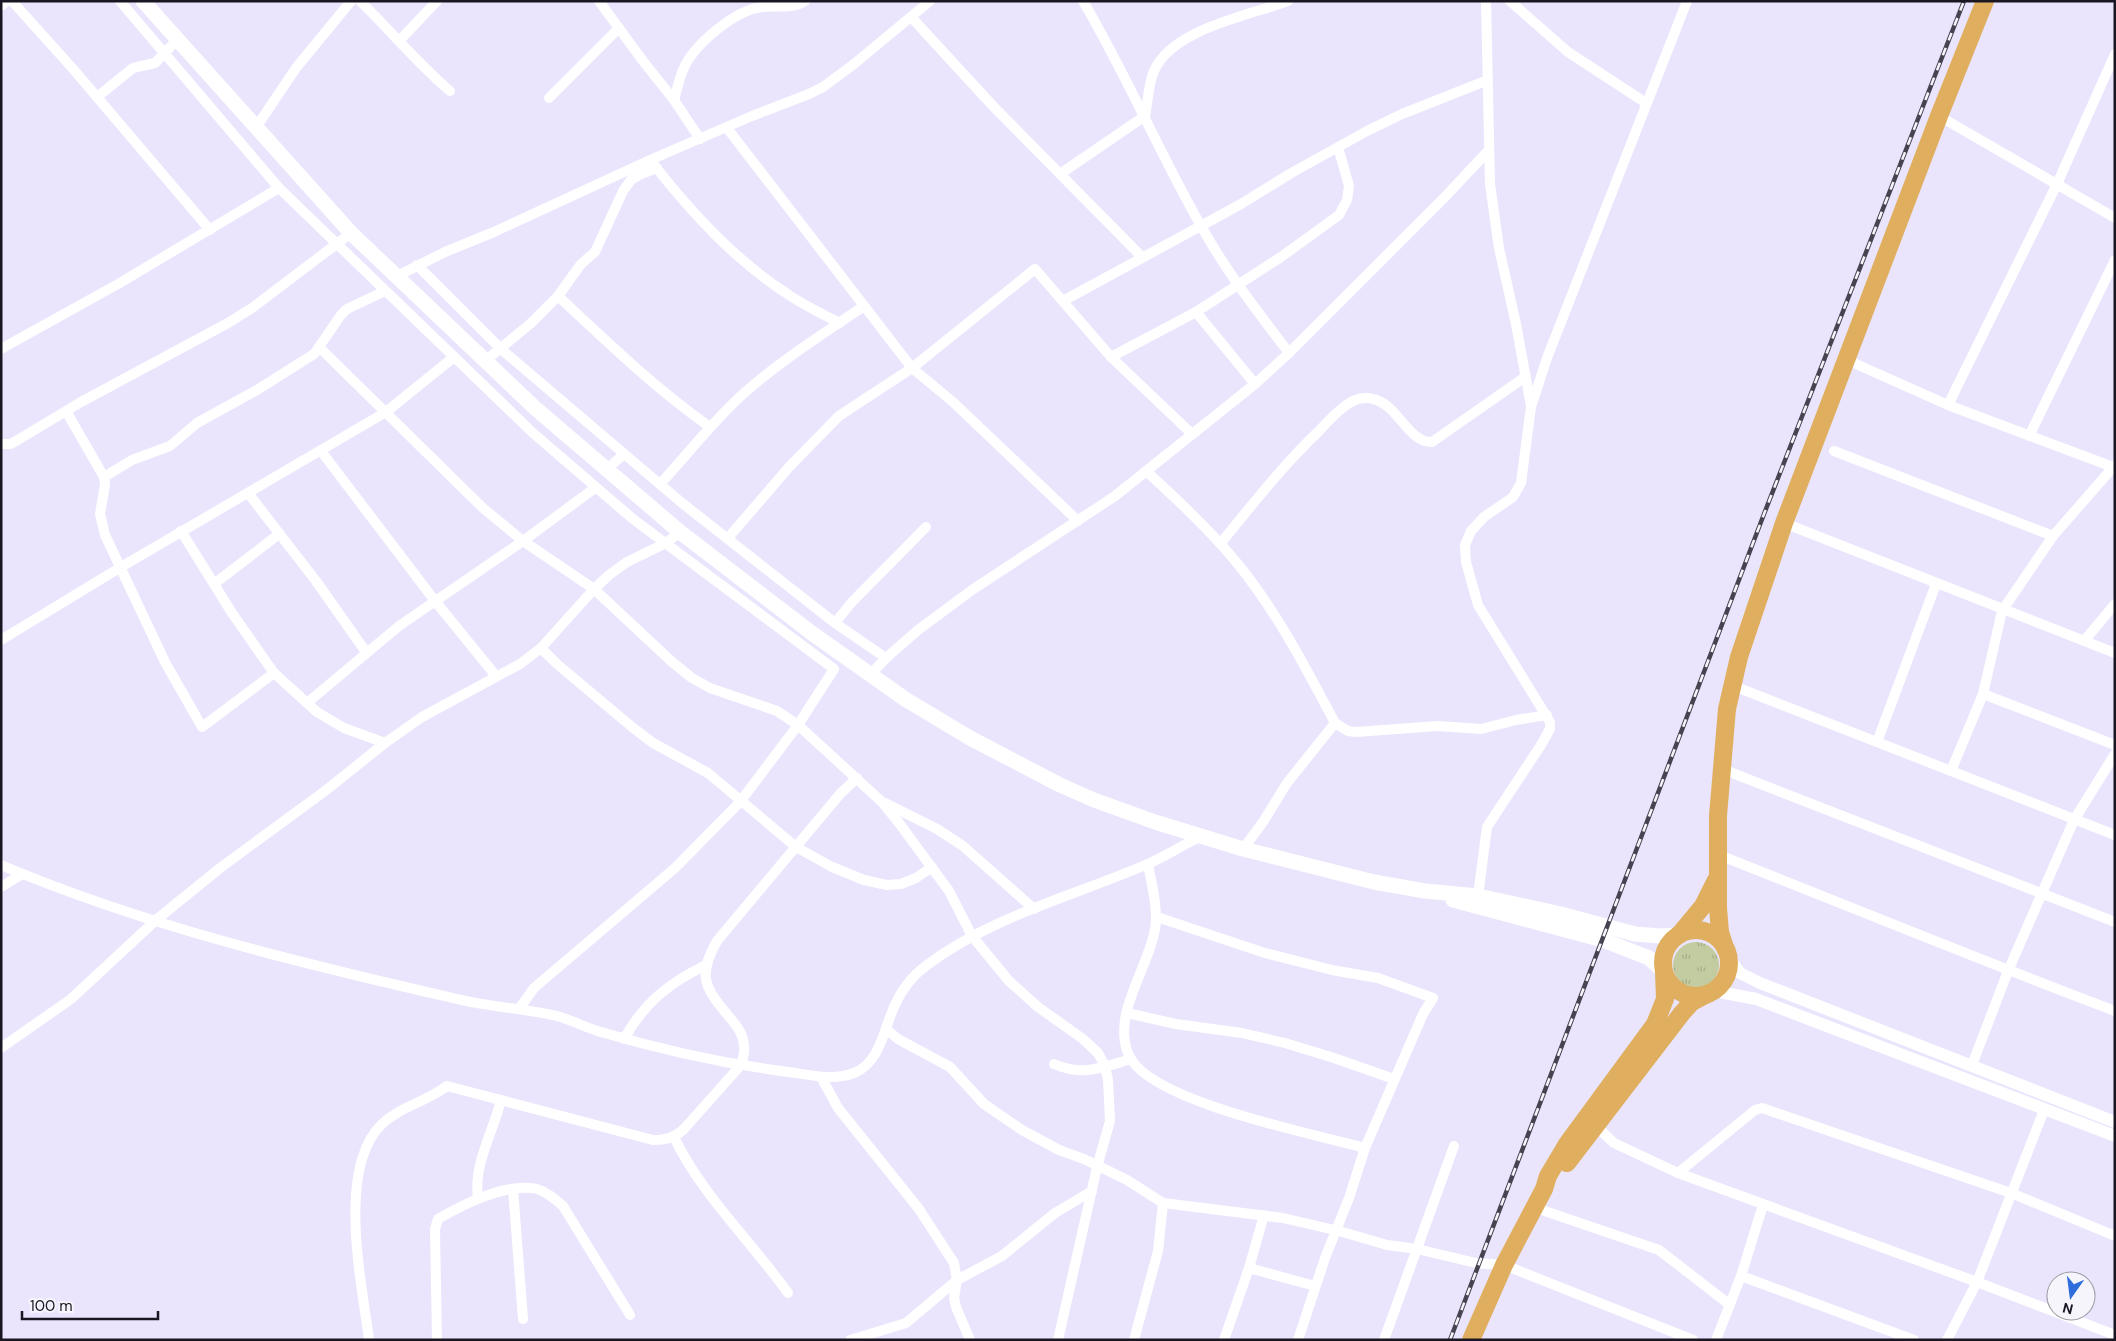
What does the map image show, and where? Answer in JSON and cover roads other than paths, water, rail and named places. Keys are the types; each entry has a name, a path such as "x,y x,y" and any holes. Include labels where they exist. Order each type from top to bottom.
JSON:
{"highway":[{"path":"1471,1340 1504,1265 1533,1207 1544,1190 1596,1126 1682,1013 1692,1002 1710,992 1726,976 1727,953 1719,923 1718,816 1727,709 1731,685 1747,628 1784,523 1939,116 1985,1"},
{"path":"1544,1190 1548,1176 1567,1144 1655,1024 1665,999 1663,961 1665,951 1671,941 1703,906 1718,875"},
{"path":"1679,934 1690,931 1702,931 1718,939 1727,953"},
{"path":"1664,972 1668,981 1679,991 1692,996 1710,992"}],"main road":[{"path":"143,1 176,41 351,233 395,277 535,408 680,532 870,676 905,699 962,733 1060,785 1094,800 1243,849 1374,882 1425,892 1603,940 1649,958 1664,972"},
{"path":"1425,892 1478,896 1561,914 1634,934 1660,936 1679,934"}],"street":[{"path":"1,6 7,1"},
{"path":"12,1 97,97 210,230"},
{"path":"120,1 279,188 533,433 595,488 834,670 798,725 740,802 675,868 534,988 519,1009"},
{"path":"255,128 296,68 351,1"},
{"path":"360,1 450,91"},
{"path":"400,40 437,1"},
{"path":"599,1 674,100 700,139"},
{"path":"674,100 688,60 706,40 727,22 753,9 792,7 805,1"},
{"path":"395,277 417,265 650,160 823,87 912,18 930,1"},
{"path":"1083,1 1146,116 1201,226 1238,285 1289,353"},
{"path":"1060,174 1146,116 1154,71 1166,52 1188,37 1222,23 1288,1"},
{"path":"1486,1 1490,184 1499,248 1516,324 1531,408"},
{"path":"1510,1 1568,52 1646,103"},
{"path":"1478,896 1487,826 1548,732 1550,722 1478,605 1466,562 1466,545 1471,531 1484,517 1513,497 1521,483 1531,408 1546,358 1687,1"},
{"path":"912,18 992,105 1142,257"},
{"path":"549,98 619,28"},
{"path":"97,97 133,68 155,63 176,41"},
{"path":"1948,405 2057,184 2115,54"},
{"path":"1063,301 1201,226 1338,147 1402,114 1488,80"},
{"path":"1939,116 2115,218"},
{"path":"727,128 912,368 953,402 1078,521"},
{"path":"1111,357 1196,312 1281,257 1339,215 1347,200 1349,186 1338,147"},
{"path":"870,676 886,658 918,630 972,590 1115,496 1255,384 1289,353 1443,199 1488,150"},
{"path":"650,160 679,196 711,230 766,280 787,295 840,322"},
{"path":"485,361 501,349 558,296 574,272 595,252 600,245 623,191 631,180 657,168"},
{"path":"1,349 118,284 279,188"},
{"path":"1,444 11,444 66,411 252,308 351,233"},
{"path":"2029,436 2115,260"},
{"path":"417,265 501,349 624,454 835,623 886,658"},
{"path":"728,538 839,416 912,368 1034,269 1111,357 1192,434"},
{"path":"104,477 132,460 170,446 197,423 257,390 314,354 347,309 385,291"},
{"path":"558,296 624,359 686,410 710,427"},
{"path":"660,484 710,427 743,394 770,372 864,306"},
{"path":"1196,312 1255,384"},
{"path":"320,348 436,464 484,509 523,541 594,589 692,678 710,688 776,711 798,725 857,778 882,802 932,867 949,891 972,936 1009,981 1038,1007 1091,1046 1105,1066 1110,1100 1110,1121 1058,1340"},
{"path":"1,640 181,531 386,412 454,357"},
{"path":"1847,360 1948,405 2114,466 2053,536 2002,611 1983,694 1951,771"},
{"path":"1220,544 1298,450 1337,413 1352,402 1371,398 1381,401 1391,408 1418,438 1426,442 1432,442 1524,377"},
{"path":"66,411 104,477 105,485 100,514 101,524 165,662 202,727 274,673"},
{"path":"320,451 435,601 496,676"},
{"path":"1834,452 2053,536"},
{"path":"607,469 624,454"},
{"path":"1146,471 1181,502 1238,564 1289,638 1335,723 1348,731 1438,726 1481,729 1516,720 1547,715"},
{"path":"306,703 366,652 595,488"},
{"path":"248,492 366,652"},
{"path":"1784,523 2002,611 2115,653"},
{"path":"835,623 851,603 926,527"},
{"path":"181,531 274,673 317,712 344,728 385,743"},
{"path":"1,1048 71,999 156,920 220,868 422,717 520,664 541,648 594,589 627,562 666,543 680,532"},
{"path":"214,584 279,534"},
{"path":"1877,742 1936,584"},
{"path":"2084,640 2115,604"},
{"path":"541,648 632,727 653,743 721,782 740,802 796,847 832,867 864,880 887,886 901,884 916,878 932,867"},
{"path":"1731,685 2115,835"},
{"path":"1983,694 2115,745"},
{"path":"1243,849 1263,822 1287,783 1335,723"},
{"path":"1972,1065 2008,971 2074,820 2115,754"},
{"path":"1722,770 2115,922"},
{"path":"369,1340 356,1235 355,1206 357,1178 362,1155 370,1138 381,1125 408,1105 436,1095 447,1086 653,1140 664,1140 674,1137 683,1130 741,1065 744,1045 742,1036 708,989 706,965 717,941 840,794 857,778"},
{"path":"882,802 937,829 963,846 1034,909"},
{"path":"1,866 89,899 312,964 456,999 562,1018 624,1039 741,1065 821,1077 840,1076 856,1072 866,1065 875,1054 895,1005 906,986 924,967 972,936 1034,909 1148,864 1202,836"},
{"path":"1719,855 1911,930 2008,971 2115,1011"},
{"path":"1148,864 1156,917 1154,931 1127,1012 1124,1028 1125,1042 1131,1059 1156,1082 1190,1099 1365,1148"},
{"path":"1,887 22,874"},
{"path":"1156,917 1265,953 1332,970 1378,978 1433,998 1423,1014 1365,1148 1349,1198 1335,1230 1315,1286 1298,1340"},
{"path":"1727,953 1740,973 1760,984 2115,1122"},
{"path":"624,1039 644,1007 683,976 706,965"},
{"path":"1710,992 1756,999 2115,1136"},
{"path":"1127,1012 1176,1024 1242,1033 1285,1043 1394,1079"},
{"path":"886,1029 898,1039 950,1066 984,1104 1007,1121 1039,1140 1127,1180 1164,1203 1264,1215 1335,1230 1387,1245 1417,1249 1476,1263 1504,1265 1694,1340"},
{"path":"1054,1064 1077,1071 1087,1071 1131,1059"},
{"path":"821,1077 838,1108 919,1209 954,1263 957,1280 954,1298 970,1340"},
{"path":"478,1199 476,1188 478,1168 501,1100"},
{"path":"1678,1173 1755,1110 1762,1108 2011,1193 2115,1236"},
{"path":"1947,1340 1977,1282 2044,1110"},
{"path":"1596,1126 1614,1143 1678,1173 1977,1282 2107,1335"},
{"path":"674,1137 696,1176 788,1292"},
{"path":"1384,1340 1454,1146"},
{"path":"513,1189 523,1319"},
{"path":"437,1340 436,1224 438,1219 478,1199 513,1189 537,1189 548,1194 563,1206 630,1315"},
{"path":"850,1340 906,1323 957,1280 1002,1256 1055,1213 1092,1191"},
{"path":"1134,1340 1158,1251 1164,1203"},
{"path":"1716,1340 1741,1276 1763,1205"},
{"path":"1533,1207 1659,1250 1730,1305"},
{"path":"1224,1340 1249,1268 1264,1215"},
{"path":"1249,1268 1315,1286"},
{"path":"1741,1276 1914,1340"}],"railway":[{"path":"1450,1340 1764,514 1964,1"}]}
